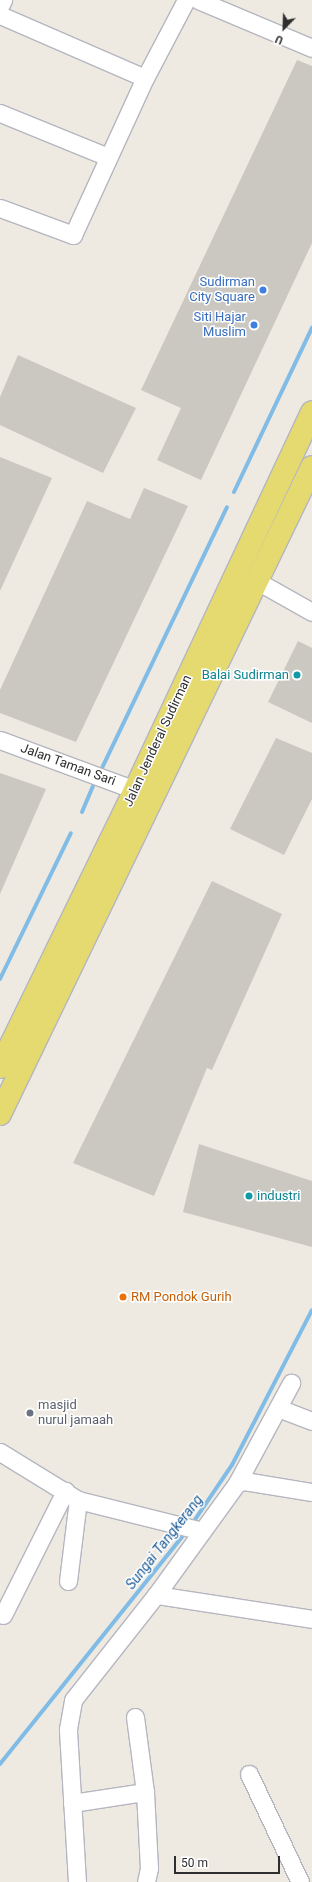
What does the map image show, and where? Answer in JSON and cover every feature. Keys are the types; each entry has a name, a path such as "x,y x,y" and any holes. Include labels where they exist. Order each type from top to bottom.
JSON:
{"main road":[{"name":"Jalan Jenderal Sudirman","path":"0,1067 135,790 312,412"},
{"name":"Jalan Jenderal Sudirman","path":"0,1114 312,467"}],"street":[{"path":"0,6 3,0"},
{"path":"0,208 73,235 145,78 186,0"},
{"path":"198,0 312,48"},
{"path":"0,15 145,78"},
{"path":"0,113 108,157"},
{"path":"256,581 312,612"},
{"name":"Jalan Taman Sari","path":"0,740 135,790"},
{"path":"77,1882 68,1729 71,1703 156,1595 238,1483 291,1383"},
{"path":"278,1408 312,1421"},
{"path":"0,1452 71,1495 202,1531"},
{"path":"238,1483 244,1481 312,1492"},
{"path":"68,1581 71,1495"},
{"path":"3,1615 71,1495"},
{"path":"156,1595 312,1619"},
{"path":"135,1718 145,1792 149,1868 146,1882"},
{"path":"249,1774 300,1882"},
{"path":"72,1803 145,1792"}],"building":[{"path":"297,60 312,66 312,243 201,480 157,460 181,408 141,390"},
{"path":"18,355 136,408 103,473 0,425 0,397"},
{"path":"0,457 52,478 0,591"},
{"path":"144,488 188,506 76,742 0,713 0,690 87,501 130,519"},
{"name":"Balai Sudirman","path":"298,641 312,648 312,723 268,702"},
{"path":"276,738 312,753 312,799 284,855 230,829"},
{"path":"0,773 46,789 0,894"},
{"path":"212,881 282,914 212,1070 207,1068 154,1196 73,1163"},
{"name":"industri","path":"199,1144 312,1181 312,1247 183,1212"}],"waterway":[{"path":"234,492 312,328"},
{"path":"102,768 227,507"},
{"path":"82,812 93,786"},
{"path":"0,979 71,833"},
{"name":"Sungai Tangkerang","path":"192,1524 232,1465 312,1310"},
{"name":"Sungai Tangkerang","path":"0,1764 187,1531"}],"place":[{"name":"Sudirman City Square","path":"263,290"},
{"name":"Siti Hajar Muslim","path":"254,325"},
{"name":"Balai Sudirman","path":"297,675"},
{"name":"industri","path":"249,1196"},
{"name":"RM Pondok Gurih","path":"123,1297"},
{"name":"masjid nurul jamaah","path":"30,1413"}]}
